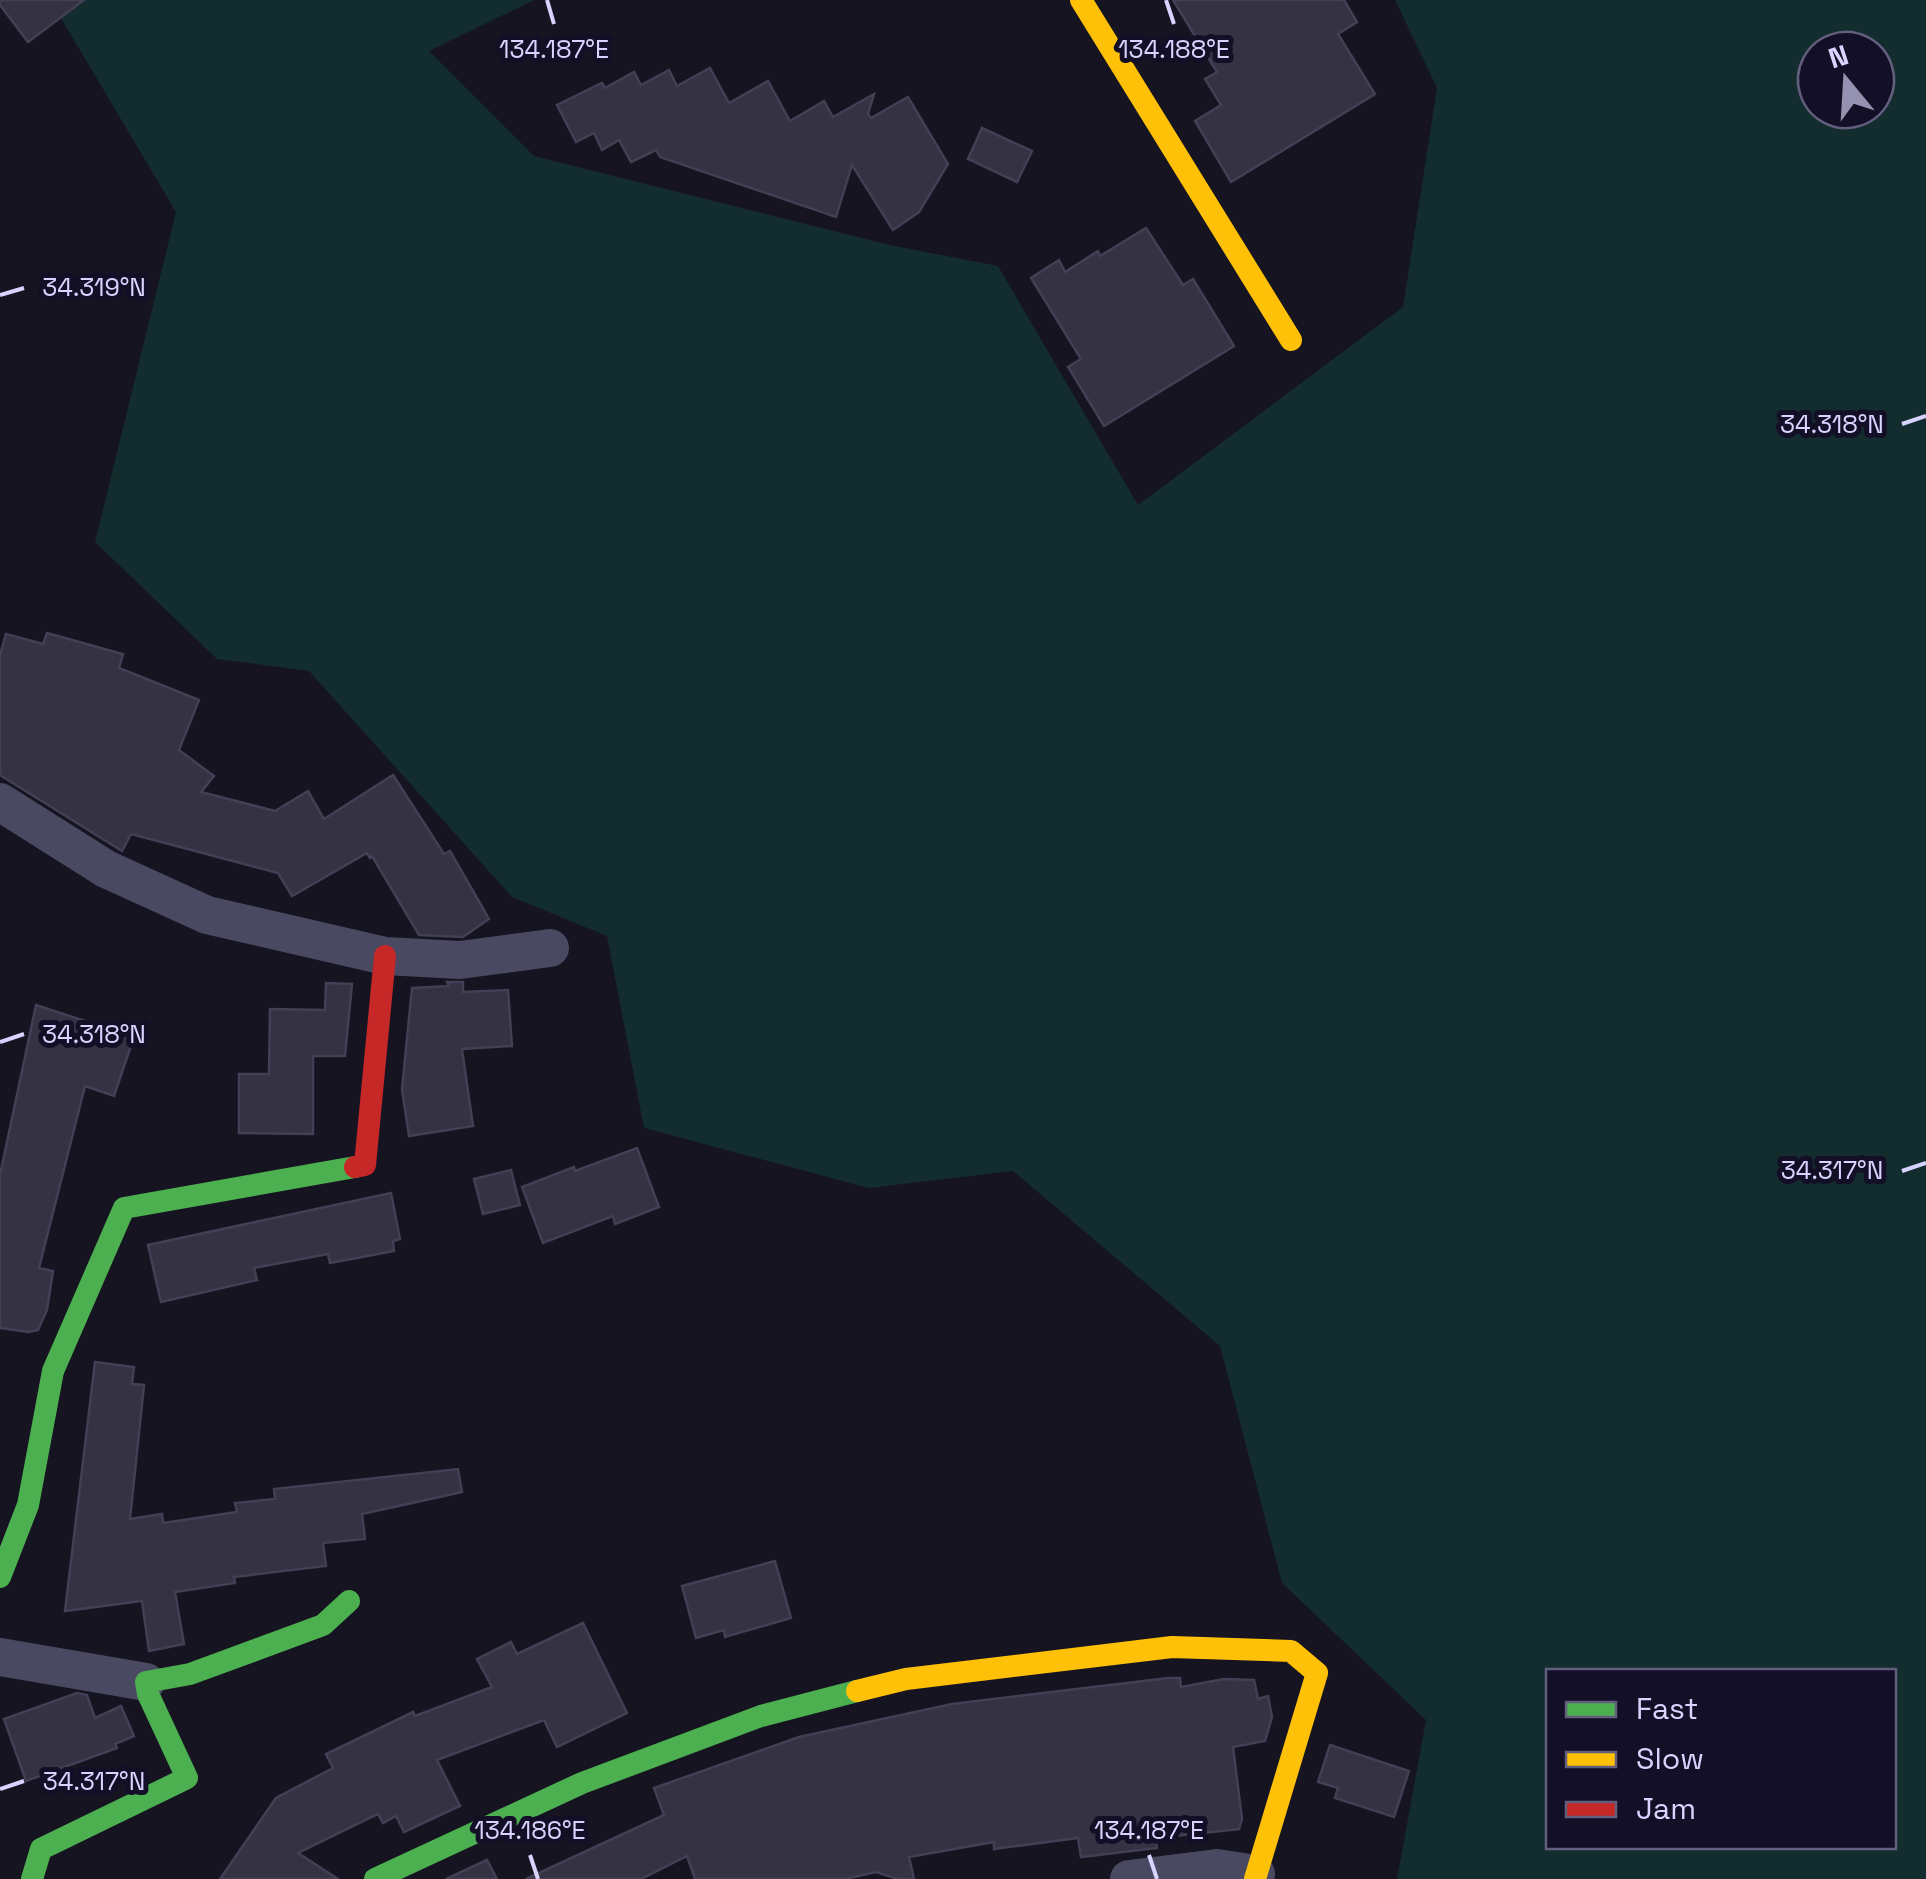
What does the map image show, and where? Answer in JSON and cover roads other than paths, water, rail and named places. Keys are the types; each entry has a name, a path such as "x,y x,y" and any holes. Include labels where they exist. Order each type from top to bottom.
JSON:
{"street":[{"path":"1081,0 1292,340"},
{"path":"0,802 106,869 207,915 384,956 460,960 550,948"},
{"path":"0,1578 28,1505 53,1371 124,1208 365,1165 384,956"},
{"path":"0,1657 146,1682 190,1674 322,1625 349,1601"},
{"path":"375,1879 582,1783 761,1716 906,1679 1172,1647 1291,1652 1318,1672 1256,1876 1217,1868 1129,1879"},
{"path":"32,1879 40,1849 187,1778 146,1682"}]}
